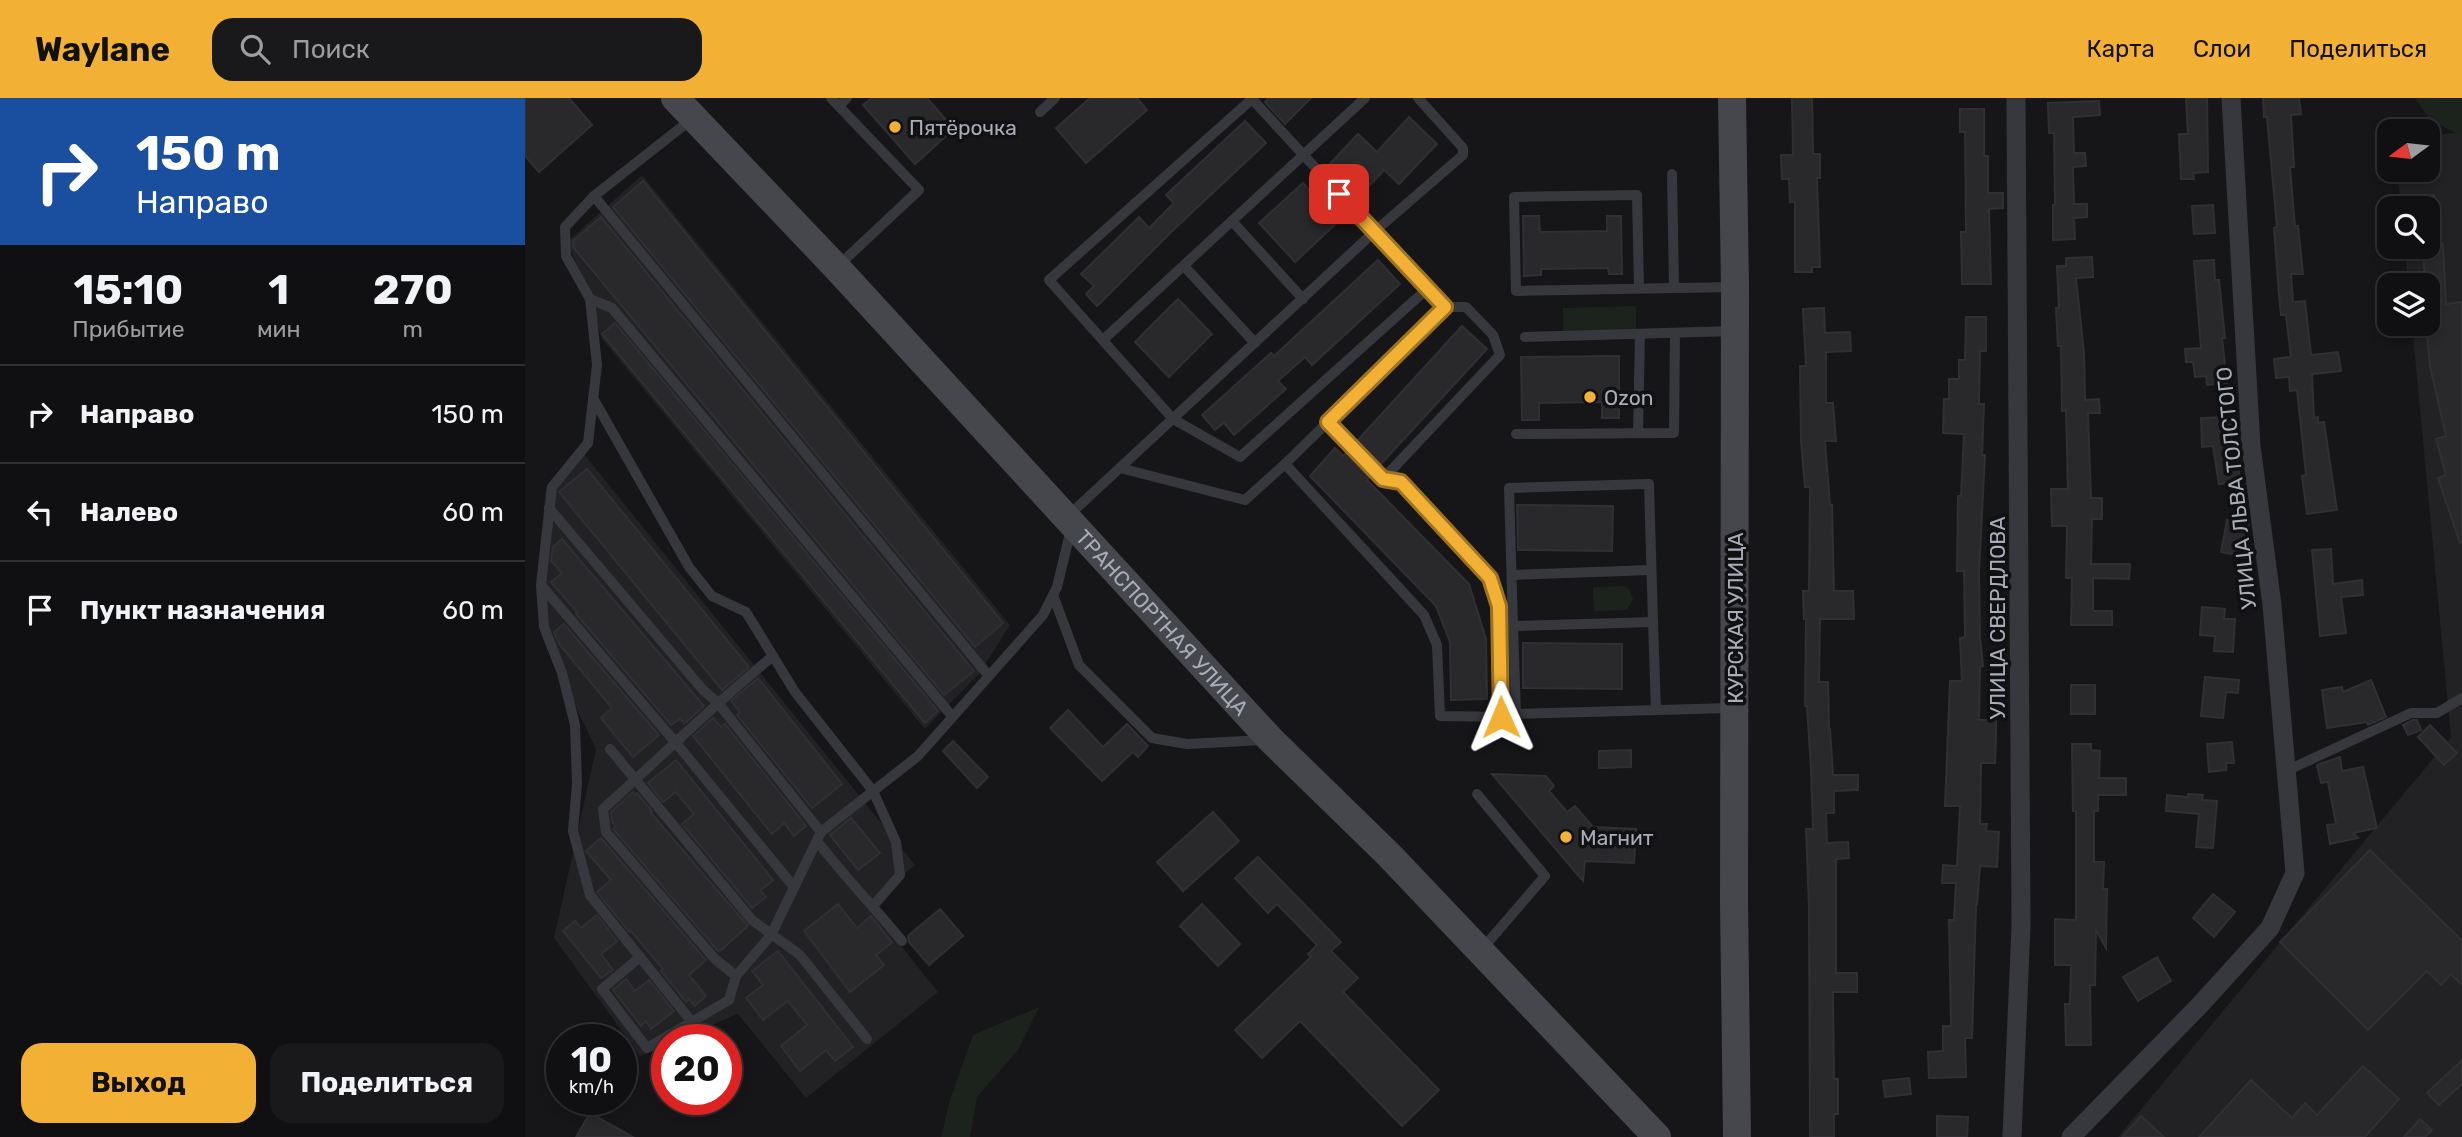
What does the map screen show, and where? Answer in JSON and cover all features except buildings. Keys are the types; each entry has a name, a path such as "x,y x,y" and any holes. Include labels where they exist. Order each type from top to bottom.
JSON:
{"main road":[{"name":"КУРСКАЯ УЛИЦА","path":"1732,98 1737,1137"},
{"name":"ТРАНСПОРТНАЯ УЛИЦА","path":"684,108 836,267 1271,740 1389,855 1649,1134"}],"street":[{"name":"УЛИЦА СВЕРДЛОВА","path":"2013,1137 2021,926 2016,98"},
{"name":"УЛИЦА ЛЬВА ТОЛСТОГО","path":"2071,1137 2199,1006 2270,928 2295,873 2271,605 2251,446 2231,98"}],"lane":[{"path":"836,267 919,190 835,102 847,98"},
{"path":"1040,113 1055,98"},
{"path":"1103,340 1365,98"},
{"path":"640,957 602,989 647,1048 729,1000 736,975 771,935 819,837 918,756 1043,615 1053,595 1069,522 1120,468 1374,232 1463,155 1463,148 1418,98"},
{"path":"1427,289 1240,457 1173,419 1049,280 1252,99 1445,307"},
{"path":"684,108 565,226 566,256 590,299 597,365 588,443 552,487 541,585 544,627 562,673 575,725 577,785 573,831 590,895 692,1022"},
{"path":"1672,174 1675,287"},
{"path":"1639,288 1637,195 1514,197 1515,290 1735,287"},
{"path":"594,196 988,675"},
{"path":"1232,221 1303,299"},
{"path":"1184,266 1255,343"},
{"path":"590,299 612,308 953,716"},
{"path":"1120,468 1245,500 1445,307 1466,307 1493,335 1500,355 1383,479"},
{"path":"1525,337 1735,331"},
{"path":"1515,434 1674,433 1675,333"},
{"path":"1638,433 1640,334"},
{"path":"593,398 689,567 712,596 745,612 796,692 873,791 896,842 900,875 873,906"},
{"path":"1285,464 1424,615 1437,645 1440,716 1501,717 1499,606 1490,578 1401,482 1383,479 1328,422"},
{"path":"1656,710 1649,484 1509,488 1516,715 1735,708"},
{"path":"548,508 702,690 717,702 819,837 853,887 902,941"},
{"path":"1512,575 1651,570"},
{"path":"541,585 677,743 794,887"},
{"path":"1053,595 1079,665 1152,738 1187,744 1271,740"},
{"path":"1513,626 1653,622"},
{"path":"736,975 715,959 606,831 603,808 677,743 717,702 773,656"},
{"path":"2286,771 2411,713 2437,713 2462,698"},
{"path":"610,750 752,920 800,955 867,1040"},
{"path":"1477,794 1545,876 1480,951"}],"shaded area":[{"path":"2415,98 2462,98 2462,136 2440,125 2440,119 2429,119"},
{"path":"2462,132 2462,1137 2118,1137 2451,737 2413,336 2440,336 2440,273 2407,273 2406,259 2440,259 2440,196 2400,196 2398,182 2440,182 2440,135"},
{"path":"642,175 1010,625 979,674 925,729 602,339 568,241"},
{"path":"1636,306 1636,330 1563,331 1563,308"},
{"path":"584,454 915,865 868,905 938,992 806,1098 738,1014 714,1024 651,1024 651,1052 640,1056 637,1052 637,1024 617,1024 554,938 596,749 543,639 538,567 546,487"},
{"path":"1624,586 1629,589 1633,599 1627,610 1594,611 1593,587"},
{"path":"1039,1007 1018,1050 977,1097 970,1137 941,1137 950,1100 973,1035"}],"place":[{"name":"Пятёрочка","path":"895,127"},
{"name":"Ozon","path":"1590,397"},
{"name":"Магнит","path":"1566,837"}],"route":[{"path":"1339,194 1445,307 1328,422 1383,479 1401,482 1490,578 1499,606 1501,717"}]}
